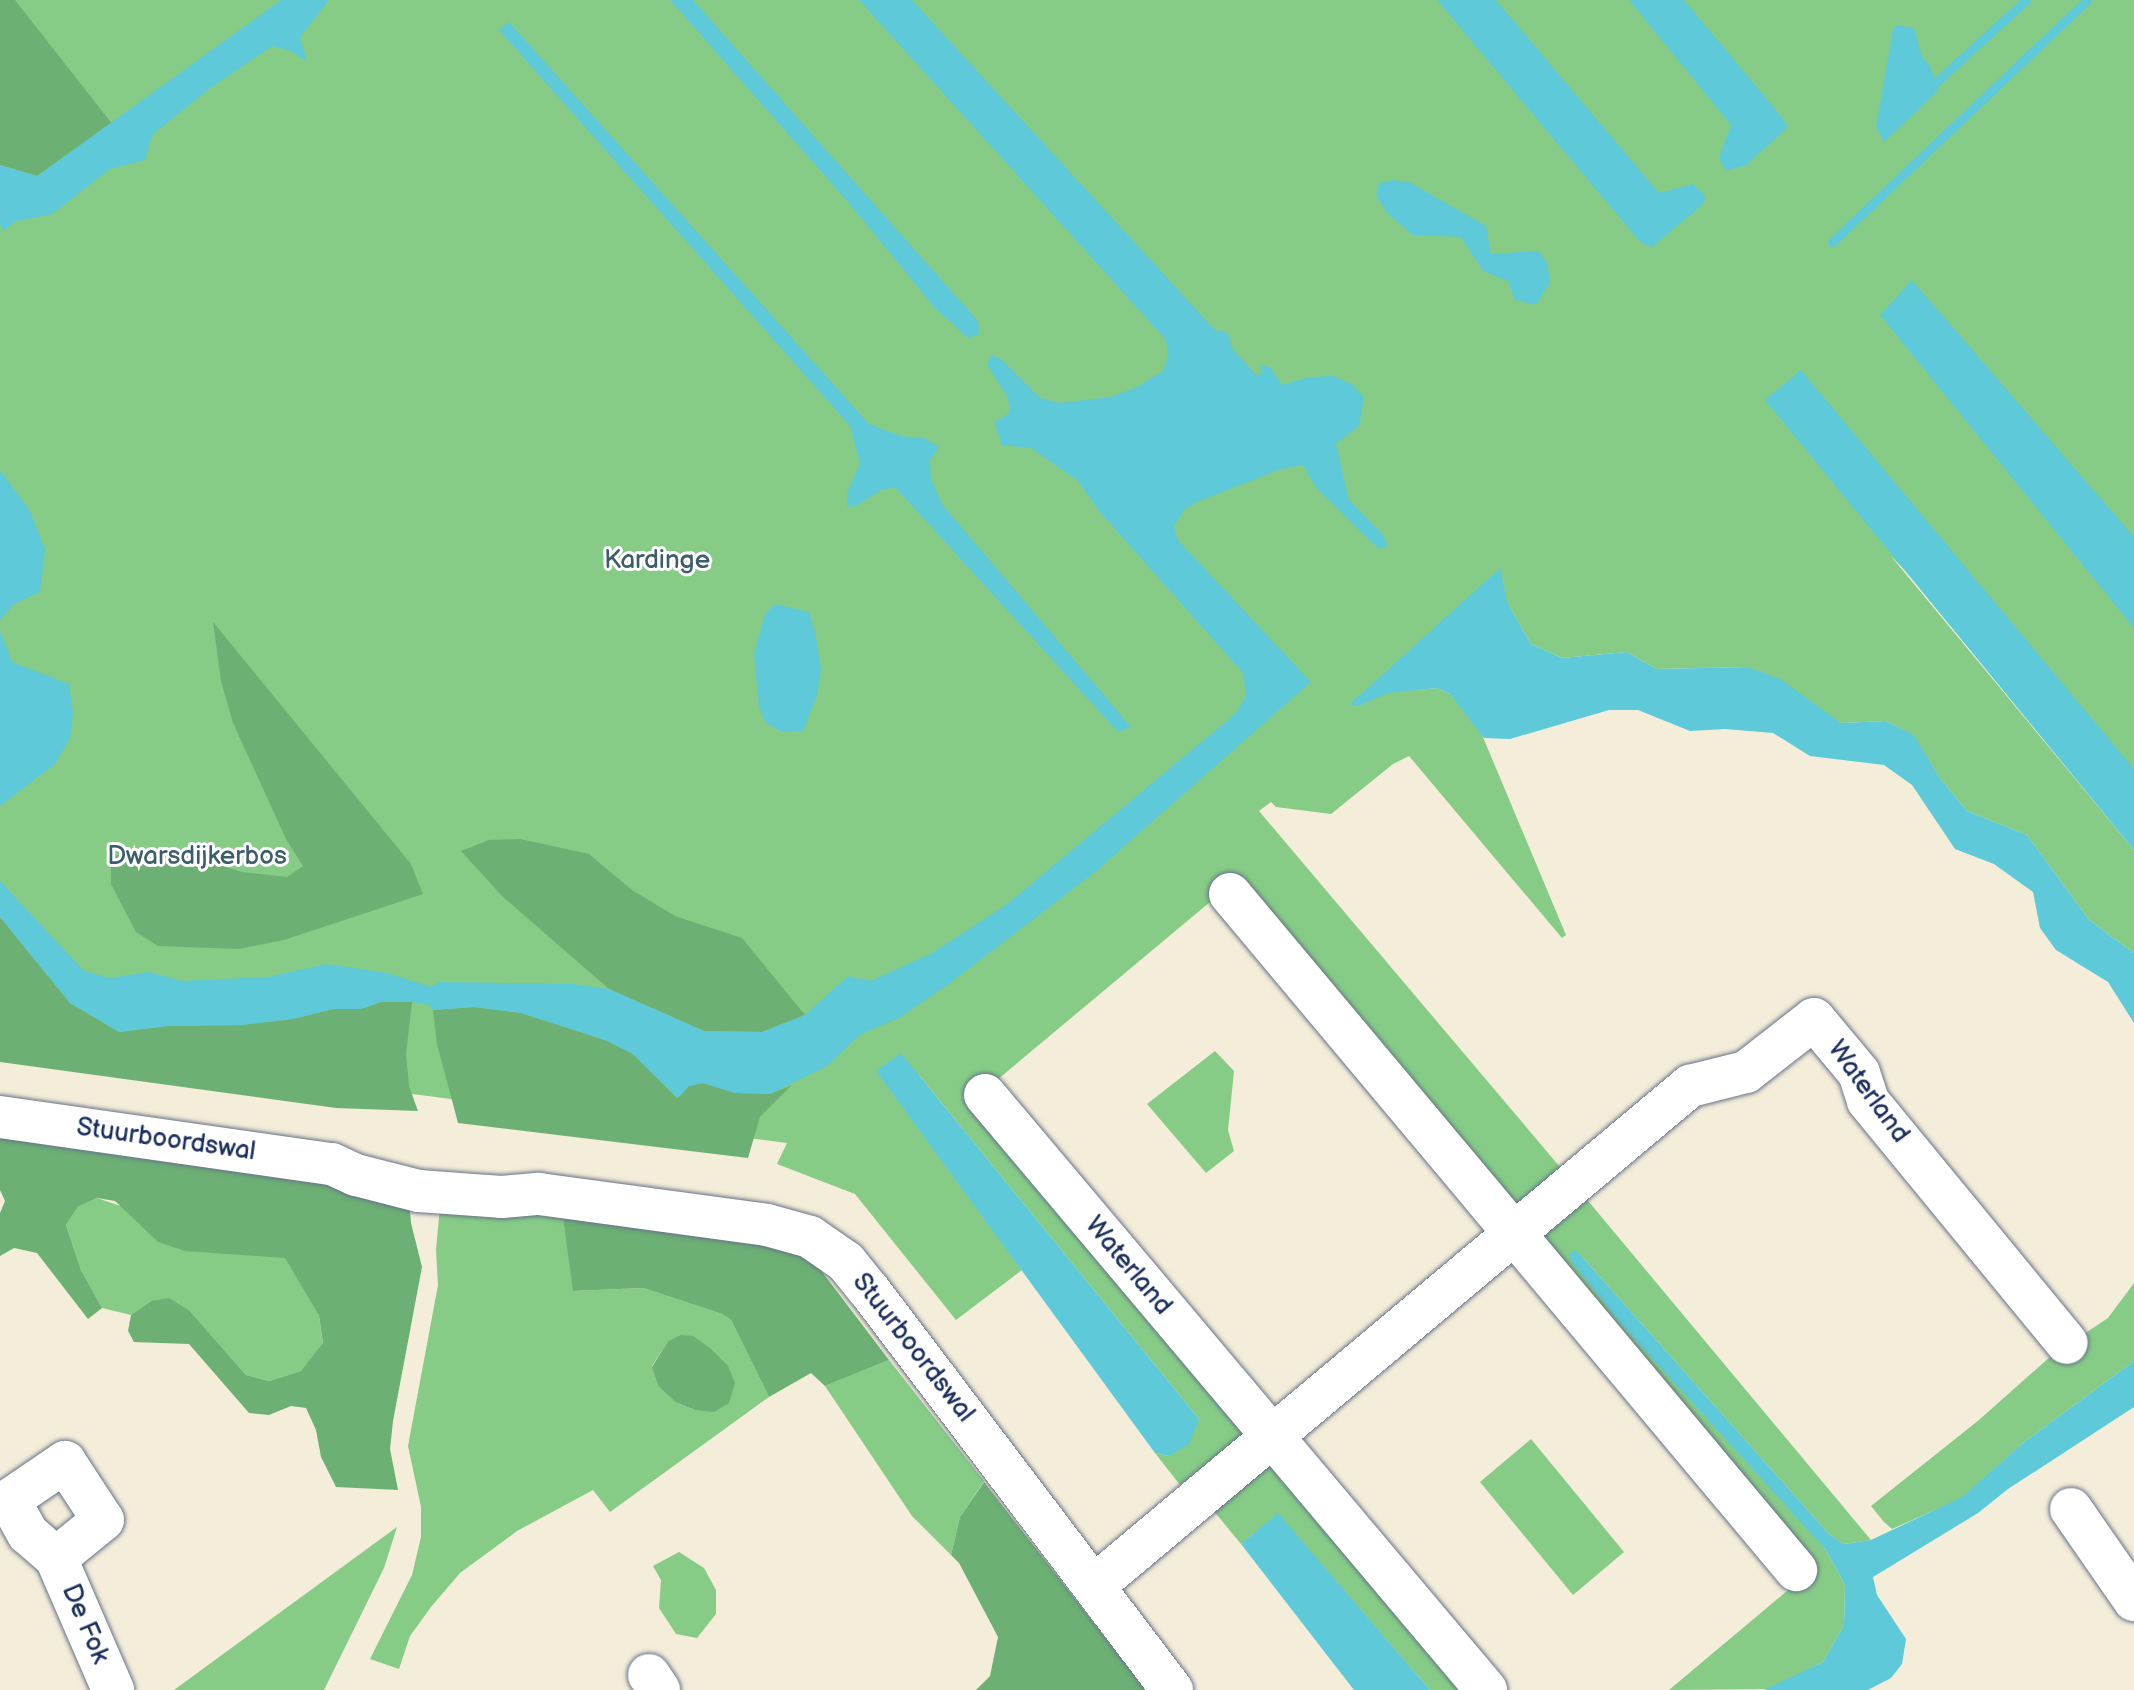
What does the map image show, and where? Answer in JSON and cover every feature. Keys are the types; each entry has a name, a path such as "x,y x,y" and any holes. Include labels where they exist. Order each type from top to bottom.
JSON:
{"street":[{"path":"1230,894 1796,1570"},
{"name":"Waterland","path":"1095,1585 1690,1086 1746,1072 1814,1019 1859,1073 1868,1101 2067,1343"},
{"name":"Waterland","path":"985,1095 1486,1690"},
{"name":"Stuurboordswal","path":"0,1117 332,1164 356,1175 419,1191 502,1197 539,1194 767,1225 810,1237 846,1262 869,1290 1172,1690"},
{"path":"2071,1509 2134,1600"},
{"name":"De Fok","path":"56,1558 113,1690"}],"green space":[{"name":"Kardinge","path":"0,0 2134,0 2134,808 1890,555 2134,850 2134,953 2089,920 2027,835 1967,811 1939,777 1913,735 1886,721 1841,723 1748,667 1656,669 1627,652 1562,658 1531,644 1508,604 1415,690 1437,688 1450,694 1480,730 1566,935 1562,938 1409,756 1393,764 1331,814 1276,807 1271,802 1259,811 1565,1173 1516,1213 1228,887 973,1100 1251,1428 1180,1485 1155,1453 1169,1456 1199,1419 919,1075 894,1095 1022,1270 956,1320 855,1194 777,1164 787,1143 0,1040"},
{"path":"0,0 15,0 113,125 37,176 0,165"},
{"path":"213,622 411,864 423,894 284,940 239,949 158,946 136,932 111,884 111,857 138,850 179,853 242,872 287,877 303,866 286,839 233,723 221,681"},
{"path":"520,839 589,854 632,890 675,916 742,938 805,1015 762,1032 704,1031 609,989 503,897 461,851 489,840"},
{"path":"0,917 70,1003 119,1032 168,1026 242,1025 293,1019 333,1009 361,1009 381,1002 412,1002 406,1054 409,1086 418,1111 336,1108 0,1062"},
{"path":"474,1007 521,1013 605,1040 633,1054 677,1098 689,1086 703,1083 735,1093 770,1094 792,1085 760,1117 748,1158 458,1123 437,1044 433,1010"},
{"path":"1215,1051 1234,1071 1228,1130 1234,1151 1206,1173 1147,1104"},
{"path":"0,1136 326,1180 409,1197 411,1223 422,1267 393,1421 390,1449 398,1490 336,1487 321,1457 316,1430 306,1408 291,1406 269,1415 249,1413 189,1344 134,1342 128,1331 131,1315 151,1301 169,1298 190,1311 246,1375 269,1381 301,1371 323,1343 319,1316 285,1258 185,1251 158,1242 115,1201 97,1198 78,1207 66,1225 81,1270 102,1308 88,1319 37,1253 14,1248 0,1256 0,1213 5,1201 0,1190"},
{"path":"441,1196 562,1211 574,1291 643,1288 722,1314 731,1320 769,1397 610,1512 593,1490 517,1531 460,1573 410,1636 399,1669 370,1659 412,1575 421,1537 421,1507 408,1446 438,1285 436,1250","holes":["680,1335 695,1410 675,1402 658,1386 652,1366 668,1341"]},
{"path":"1584,1196 1871,1540 1844,1544 1829,1534 1576,1250 1826,1550 1845,1585 1844,1625 1823,1662 1769,1689 1669,1690 1806,1575 1535,1236"},
{"path":"97,1198 258,1253 285,1257 319,1316 323,1344 314,1358 301,1371 269,1381 246,1375 190,1311 151,1301 131,1315 102,1308 81,1270 66,1225 78,1207"},
{"path":"562,1211 749,1234 810,1256 889,1360 825,1386 811,1373 769,1397 731,1320 722,1314 643,1288 573,1291"},
{"path":"2134,1283 2134,1361 2023,1443 1962,1498 1892,1529 1884,1522 1871,1506 1979,1420 2051,1356 2108,1318"},
{"path":"680,1335 693,1336 728,1366 735,1383 729,1403 714,1412 695,1410 675,1402 658,1386 652,1367 668,1341"},
{"path":"889,1360 984,1481 960,1517 951,1555 912,1516 825,1386"},
{"path":"1531,1439 1624,1552 1573,1595 1480,1482"},
{"path":"1272,1452 1475,1690 1430,1690 1278,1514 1241,1544 1208,1504"},
{"path":"984,1482 1146,1690 976,1690 990,1676 998,1637 959,1563 951,1555 960,1517"},
{"path":"397,1527 384,1568 324,1690 174,1690"},
{"path":"679,1552 704,1568 716,1590 716,1614 697,1638 676,1634 659,1608 661,1580 653,1566"}],"water":[{"path":"281,0 329,0 300,37 307,62 291,51 272,46 209,89 152,135 145,160 110,169 52,214 16,221 3,231 0,224 0,165 37,176"},
{"path":"670,0 693,0 978,321 979,334 968,338 935,308 848,202"},
{"path":"859,0 912,0 1215,330 1228,333 1232,348 1257,376 1261,373 1260,365 1270,367 1282,385 1309,377 1333,376 1352,384 1364,397 1359,426 1336,444 1349,500 1384,536 1387,546 1379,549 1317,489 1303,465 1281,469 1197,502 1185,509 1174,526 1177,539 1311,682 1095,872 950,983 899,1018 861,1034 827,1066 770,1094 735,1093 703,1083 689,1086 678,1098 633,1054 605,1040 521,1013 474,1007 433,1010 430,1005 412,1002 381,1002 361,1009 333,1009 293,1019 242,1025 168,1026 119,1032 70,1003 0,917 0,881 84,971 109,978 148,972 182,981 267,977 327,964 387,973 431,987 438,982 572,984 609,989 704,1031 762,1032 805,1015 848,976 871,981 932,953 1006,905 1236,713 1246,696 1243,673 1099,511 1078,481 1031,448 1002,445 994,422 1008,414 1010,407 1006,394 987,365 991,355 1001,359 1040,398 1060,403 1110,397 1137,387 1163,371 1168,357 1166,340"},
{"path":"1437,0 1496,0 1659,193 1693,184 1706,197 1702,205 1652,247 1641,243"},
{"path":"1629,0 1684,0 1787,124 1786,129 1746,165 1726,171 1719,158 1731,125"},
{"path":"509,22 869,424 901,436 924,438 939,447 930,461 931,480 942,504 1131,727 1118,732 896,488 883,489 856,506 847,507 847,493 860,464 850,426 499,30"},
{"path":"1897,25 1914,28 1922,57 1930,66 1938,91 1884,142 1876,127 1893,29"},
{"path":"1392,180 1409,182 1486,226 1491,254 1538,251 1547,262 1550,282 1536,305 1515,300 1508,281 1483,271 1461,237 1413,235 1389,215 1376,196 1379,183"},
{"path":"1912,280 2134,537 2134,628 1880,315"},
{"path":"1801,370 2134,769 2134,850 1765,400"},
{"path":"0,470 30,511 45,549 40,592 14,604 0,620"},
{"path":"1500,568 1507,602 1531,644 1562,658 1627,652 1656,669 1748,667 1780,679 1841,723 1886,721 1914,735 1939,777 1967,811 2027,835 2089,920 2134,953 2134,1023 2108,982 2056,950 2040,928 2033,892 1994,864 1955,849 1912,785 1884,765 1810,756 1773,733 1725,729 1690,731 1638,710 1609,710 1510,739 1484,738 1450,694 1437,688 1388,693 1358,706 1350,704"},
{"path":"775,604 809,612 816,636 821,670 817,695 803,731 782,732 766,723 759,707 754,654 765,614"},
{"path":"0,631 12,662 69,684 73,713 70,738 55,764 0,806"},
{"path":"901,1053 1199,1419 1189,1444 1169,1456 1155,1453 876,1071"},
{"path":"1576,1250 1829,1534 1844,1544 1871,1540 1962,1497 2023,1443 2134,1361 2134,1407 2008,1489 1978,1513 1873,1577 1877,1595 1906,1639 1902,1664 1891,1678 1868,1690 1764,1690 1823,1662 1844,1625 1845,1585 1826,1550 1623,1326 1572,1262 1569,1254"},
{"path":"1278,1513 1430,1690 1354,1690 1241,1544"}],"waterway":[{"path":"1935,83 2026,0"},
{"path":"1832,242 2087,0"}],"park label":[{"name":"Dwarsdijkerbos","path":"197,857"}]}
